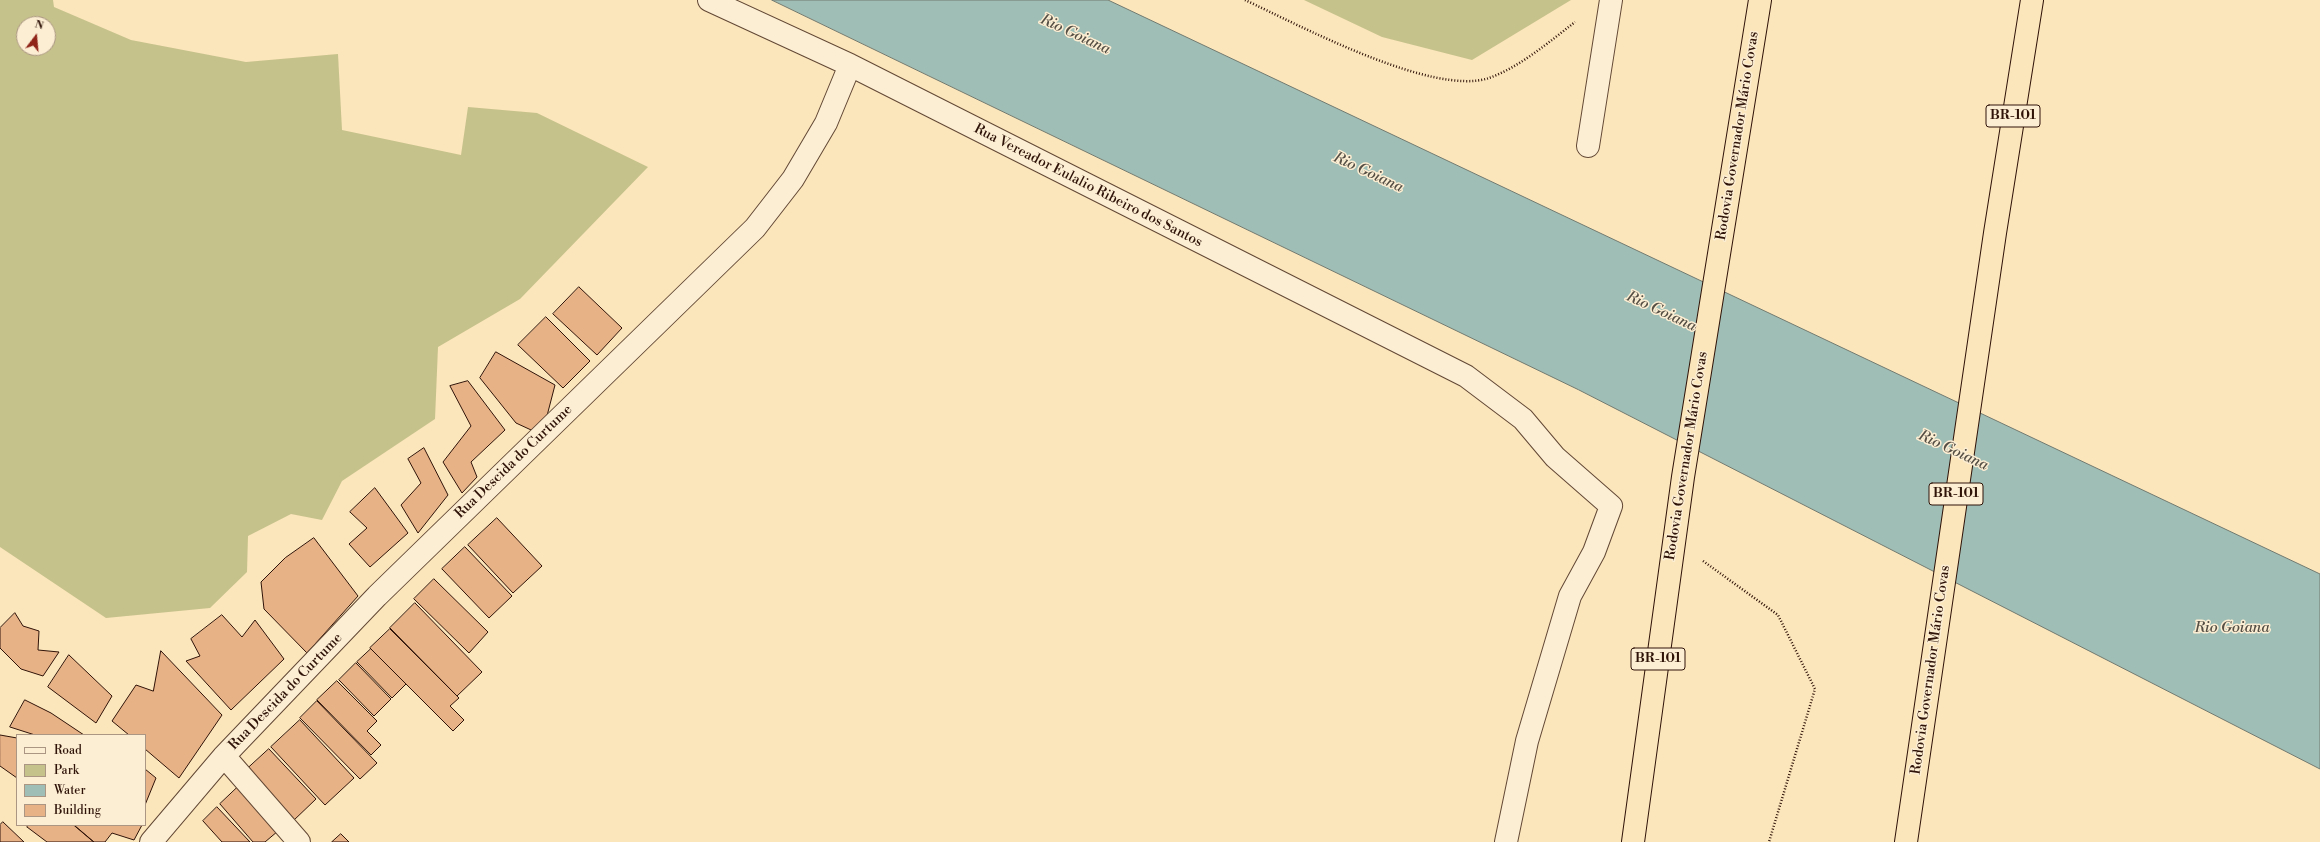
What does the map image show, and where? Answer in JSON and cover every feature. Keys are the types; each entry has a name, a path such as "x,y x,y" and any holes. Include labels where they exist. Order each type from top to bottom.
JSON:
{"highway":[{"name":"Rodovia Governador Mário Covas","path":"1632,842 1683,477 1760,0"},
{"name":"Rodovia Governador Mário Covas","path":"1906,842 1995,233 2032,0"}],"street":[{"name":"Rua Vereador Eulalio Ribeiro dos Santos","path":"709,0 850,65 1466,376 1523,419 1555,457 1611,506 1594,552 1570,596 1527,741 1506,842"},
{"path":"1588,146 1611,0"},
{"name":"Rua Descida do Curtume","path":"152,842 224,756 377,596 755,228 793,179 826,123 850,65"},
{"path":"224,756 299,842"}],"path":[{"path":"1245,0 1361,54 1434,78 1466,81 1488,78 1511,66 1576,22"},
{"path":"1674,540 1778,615 1815,689 1769,842"}],"green space":[{"path":"0,0 53,0 54,7 131,40 246,62 338,54 342,130 461,155 468,107 537,113 648,167 520,299 438,347 435,419 342,481 322,520 291,514 248,536 247,572 210,608 106,618 0,547"},
{"path":"1304,0 1571,0 1472,60 1382,37"}],"water":[{"name":"Rio Goiana","path":"772,0 1108,0 2320,574 2320,769 1579,390"}],"building":[{"path":"579,287 622,328 597,355 553,314"},
{"path":"546,317 590,361 563,388 518,345"},
{"path":"496,352 555,385 542,435 516,423 480,378"},
{"path":"468,381 505,430 471,462 477,477 462,493 443,462 471,426 450,386"},
{"path":"424,448 448,495 418,533 401,505 421,483 408,459"},
{"path":"375,488 408,533 370,567 349,544 367,528 350,512"},
{"path":"497,518 542,566 513,593 468,545"},
{"path":"314,538 358,596 307,653 264,609 261,582 285,558"},
{"path":"465,547 512,596 489,618 442,569"},
{"path":"434,579 488,632 469,653 414,599"},
{"path":"415,603 482,672 457,696 390,628"},
{"path":"15,613 23,626 39,631 38,650 59,652 43,676 21,669 0,648 0,628"},
{"path":"222,615 242,637 255,620 284,659 231,710 186,661 200,656 191,639"},
{"path":"390,629 459,698 450,706 464,720 453,731 370,648"},
{"path":"371,649 406,684 392,698 357,662"},
{"path":"161,651 222,715 179,778 146,750 146,734 128,734 112,721 136,685 153,691"},
{"path":"69,655 112,696 96,723 48,687"},
{"path":"356,663 391,699 374,716 339,680"},
{"path":"337,681 377,721 367,731 381,745 371,755 317,700"},
{"path":"25,700 51,713 82,734 32,734 10,727"},
{"path":"317,701 377,763 360,779 300,718"},
{"path":"300,720 354,778 325,805 271,747"},
{"path":"0,735 16,738 16,777 0,766"},
{"path":"269,749 316,799 293,821 245,771"},
{"path":"146,770 156,778 146,803"},
{"path":"239,786 278,831 265,842 253,842 220,804"},
{"path":"217,807 250,842 222,842 203,821"},
{"path":"3,822 24,842 0,842 0,825"},
{"path":"75,826 94,842 47,842 27,827"},
{"path":"75,826 141,826 134,840 112,833 105,842 94,842"},
{"path":"341,834 349,842 332,842"}]}
